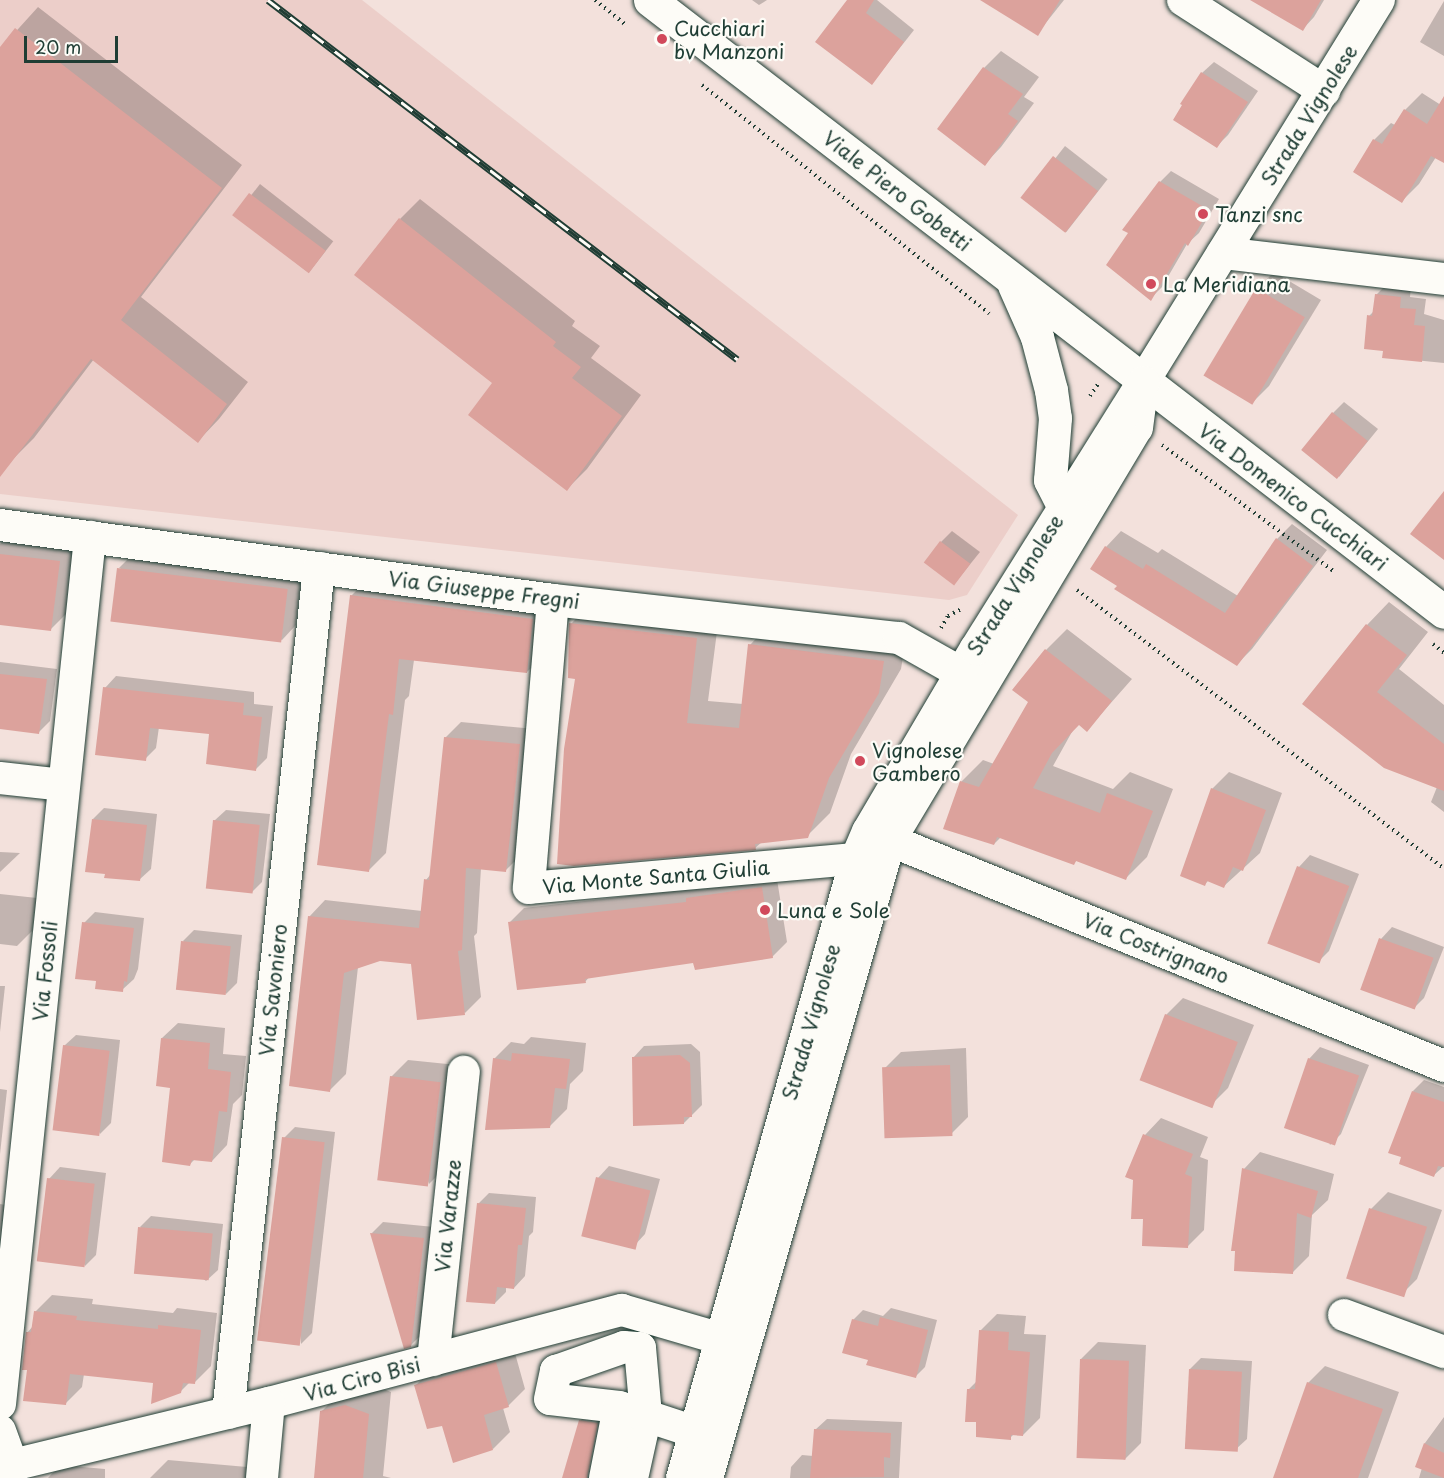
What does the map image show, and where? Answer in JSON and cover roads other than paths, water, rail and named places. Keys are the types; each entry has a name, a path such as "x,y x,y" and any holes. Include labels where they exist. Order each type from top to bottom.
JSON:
{"main road":[{"name":"Viale Piero Gobetti","path":"650,0 1143,382"},
{"path":"1012,281 1037,337 1051,390 1055,418 1050,480 1063,506"},
{"name":"Strada Vignolese","path":"682,1478 872,844 961,673 1063,506 1128,423 1143,382"},
{"name":"Via Domenico Cucchiari","path":"1143,382 1444,612"}],"street":[{"path":"1183,0 1324,91"},
{"name":"Strada Vignolese","path":"1143,382 1379,0"},
{"path":"1223,253 1444,279"},
{"name":"Strada Vignolese","path":"706,1478 872,844 1128,423"},
{"name":"Via Giuseppe Fregni","path":"0,525 553,600 899,638 927,651 961,673"},
{"name":"Via Fossoli","path":"0,1404 90,537"},
{"name":"Via Savoniero","path":"228,1413 319,568"},
{"name":"Via Monte Santa Giulia","path":"553,600 530,888 872,844"},
{"path":"0,778 63,785"},
{"name":"Via Costrignano","path":"872,844 1444,1066"},
{"name":"Via Varazze","path":"433,1360 464,1072"},
{"name":"Via Ciro Bisi","path":"8,1470 622,1310 722,1339"},
{"path":"1344,1315 1444,1352"},
{"path":"262,1478 269,1403"},
{"path":"632,1411 695,1432"},
{"path":"605,1478 632,1411"},
{"path":"632,1411 632,1478"},
{"path":"0,1431 8,1470"}],"railway":[{"path":"268,0 737,359"}],"place":[{"name":"Cucchiari bv Manzoni","path":"662,39"},
{"name":"Tanzi snc","path":"1203,214"},
{"name":"La Meridiana","path":"1151,284"},
{"name":"Vignolese Gambero","path":"860,761"},
{"name":"Luna e Sole","path":"765,910"}]}
